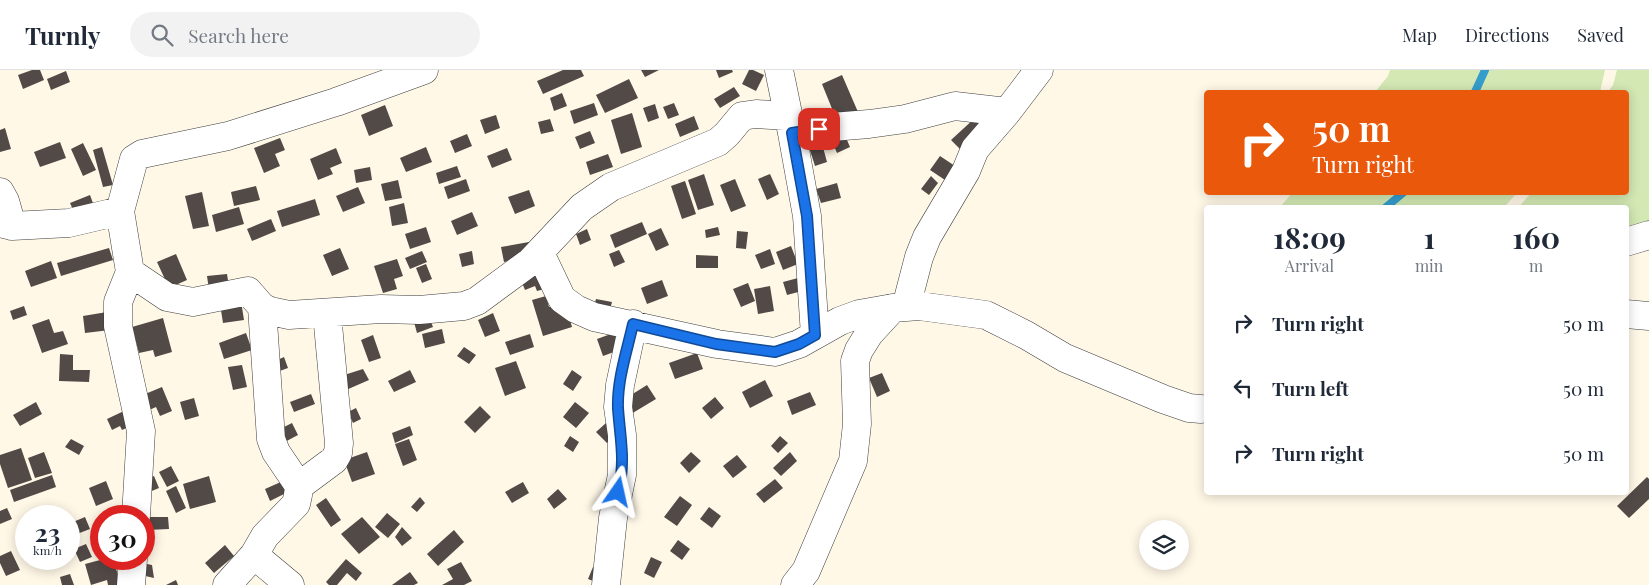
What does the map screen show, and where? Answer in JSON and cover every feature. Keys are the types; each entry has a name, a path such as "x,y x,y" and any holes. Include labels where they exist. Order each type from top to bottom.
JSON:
{"street":[{"path":"137,505 141,431 118,326 118,302 130,272 120,211 134,159 142,154 228,136 336,102 424,70"},
{"path":"779,70 807,216 815,335"},
{"path":"795,585 806,571 853,461 857,424 855,361 859,350 869,334 899,308 927,237 966,171 975,149 1007,112 1039,70"},
{"path":"130,272 168,297 193,302 248,291 262,307 270,311 289,315 381,309 419,310 464,306 477,301 493,290 540,252 582,207 611,187 718,142 742,116 756,114 791,125 832,127 905,119 955,106 1007,112"},
{"path":"0,192 5,201 6,224 69,223 120,211"},
{"path":"1629,241 1649,236"},
{"path":"540,252 562,299 569,305 594,317 633,324 716,344 775,352 799,344 840,321 859,314 919,306 986,315 1026,334 1065,358 1164,399 1189,408 1201,409"},
{"path":"227,585 254,555 266,536 296,504 299,486 276,452 271,439 262,307"},
{"path":"299,486 334,460 338,454 339,443 327,314"},
{"path":"1629,314 1649,316"},
{"path":"606,585 613,518 622,475 622,435 618,407 620,385 633,324"},
{"path":"254,555 290,585"},
{"path":"131,585 132,570"}],"green space":[{"path":"1390,70 1605,70 1600,90 1377,90 1388,76"},
{"path":"1617,70 1649,70 1649,230 1629,236 1629,205 1521,205 1529,195 1629,195 1629,90 1609,90 1613,85"},
{"path":"1290,195 1515,195 1506,205 1282,205"}],"building":[{"path":"32,70 40,70 44,80 23,89 18,75"},
{"path":"563,70 581,70 584,76 543,94 537,81"},
{"path":"641,70 659,70 645,77"},
{"path":"716,70 732,70 733,72 719,78"},
{"path":"749,70 764,75 756,91 742,84"},
{"path":"66,71 70,82 51,90 47,79"},
{"path":"842,75 858,112 837,121 822,84"},
{"path":"629,79 638,98 605,113 596,95"},
{"path":"734,87 740,96 720,108 714,99"},
{"path":"562,93 567,106 554,111 550,98"},
{"path":"594,103 598,115 574,124 570,111"},
{"path":"674,103 679,115 668,119 663,107"},
{"path":"655,104 659,118 648,122 643,108"},
{"path":"385,105 393,126 369,136 361,115"},
{"path":"632,113 642,147 621,154 611,120"},
{"path":"496,115 500,128 485,134 480,120"},
{"path":"694,116 699,129 680,137 675,124"},
{"path":"976,117 985,127 961,150 951,140"},
{"path":"550,119 554,131 541,134 538,122"},
{"path":"5,128 11,149 0,152 0,130"},
{"path":"590,131 595,143 580,149 575,137"},
{"path":"844,133 850,147 837,153 831,139"},
{"path":"467,134 472,146 455,153 450,141"},
{"path":"280,138 285,150 275,154 280,166 264,173 254,148"},
{"path":"821,140 827,162 815,166 808,144"},
{"path":"60,142 66,158 40,167 34,152"},
{"path":"83,143 96,170 83,176 71,149"},
{"path":"102,147 113,185 103,187 93,150"},
{"path":"426,147 432,162 406,172 400,158"},
{"path":"336,148 342,163 330,168 333,174 318,180 310,159"},
{"path":"507,148 512,160 492,168 487,156"},
{"path":"608,154 613,167 590,175 586,162"},
{"path":"940,156 958,168 948,182 930,170"},
{"path":"457,166 461,177 439,184 436,173"},
{"path":"370,167 372,180 356,183 354,170"},
{"path":"704,174 714,205 698,210 688,180"},
{"path":"770,174 779,194 767,200 758,179"},
{"path":"931,176 938,183 929,195 921,189"},
{"path":"466,179 470,191 448,199 444,187"},
{"path":"735,179 746,206 731,212 720,185"},
{"path":"398,180 402,198 385,201 381,184"},
{"path":"685,181 696,214 682,219 671,186"},
{"path":"837,183 841,198 821,203 816,189"},
{"path":"256,186 260,200 234,206 231,192"},
{"path":"358,187 365,203 343,212 336,196"},
{"path":"529,190 535,206 515,214 508,197"},
{"path":"202,192 209,226 193,229 185,196"},
{"path":"90,195 94,206 75,214 70,203"},
{"path":"315,199 320,215 282,227 277,211"},
{"path":"404,203 408,223 392,226 389,207"},
{"path":"239,207 244,224 216,232 212,215"},
{"path":"472,212 478,226 457,235 451,221"},
{"path":"271,219 276,231 252,241 247,229"},
{"path":"642,222 647,234 615,248 610,235"},
{"path":"426,227 431,242 410,249 405,234"},
{"path":"718,227 720,235 706,238 705,230"},
{"path":"661,228 669,245 656,251 648,234"},
{"path":"587,229 591,240 580,245 576,234"},
{"path":"737,231 748,232 746,249 736,248"},
{"path":"529,242 531,257 504,262 501,247"},
{"path":"791,246 798,264 783,270 776,252"},
{"path":"109,248 113,260 61,276 57,263"},
{"path":"340,248 349,269 332,276 323,255"},
{"path":"770,249 775,264 761,269 755,255"},
{"path":"619,250 625,262 614,267 609,254"},
{"path":"422,251 427,262 410,269 405,258"},
{"path":"472,251 474,264 462,267 459,254"},
{"path":"176,254 187,280 169,288 157,262"},
{"path":"696,255 718,256 718,268 696,268"},
{"path":"397,259 403,276 394,279 397,289 383,293 374,266"},
{"path":"51,261 57,278 31,287 25,271"},
{"path":"426,264 432,279 422,283 416,268"},
{"path":"543,273 548,288 537,291 535,286 525,290 521,280"},
{"path":"227,274 229,287 209,290 207,276"},
{"path":"798,278 802,291 787,295 783,282"},
{"path":"662,280 668,296 647,304 641,288"},
{"path":"748,283 755,301 741,307 733,289"},
{"path":"770,286 774,311 758,314 754,289"},
{"path":"546,296 549,307 565,302 572,327 543,336 532,300"},
{"path":"596,299 612,302 609,313 593,310"},
{"path":"241,301 244,320 223,323 220,304"},
{"path":"24,306 27,315 13,320 10,311"},
{"path":"107,312 110,330 85,333 83,316"},
{"path":"493,313 500,331 485,337 478,320"},
{"path":"429,317 433,327 417,333 414,322"},
{"path":"163,318 172,352 155,357 153,350 139,353 132,327"},
{"path":"49,319 54,333 63,331 68,344 42,353 32,325"},
{"path":"442,329 445,343 425,348 422,334"},
{"path":"619,331 625,348 603,356 597,339"},
{"path":"246,333 252,350 224,359 219,343"},
{"path":"530,334 534,347 510,355 505,342"},
{"path":"373,335 381,358 369,362 361,340"},
{"path":"464,347 476,355 469,364 457,356"},
{"path":"697,353 703,369 675,379 669,363"},
{"path":"60,354 73,355 73,370 90,370 89,382 59,381"},
{"path":"284,357 288,368 277,372 273,362"},
{"path":"516,361 526,388 505,396 495,368"},
{"path":"242,365 247,387 233,390 228,367"},
{"path":"363,369 369,380 346,390 341,376"},
{"path":"410,370 416,382 394,392 388,381"},
{"path":"572,370 582,377 573,391 563,384"},
{"path":"882,373 890,391 877,397 869,378"},
{"path":"765,380 773,396 750,408 742,392"},
{"path":"647,385 656,399 631,414 623,400"},
{"path":"162,387 172,411 160,416 156,407 145,412 138,397"},
{"path":"810,392 816,405 792,415 787,401"},
{"path":"311,394 315,404 294,412 290,402"},
{"path":"715,397 724,408 711,419 702,408"},
{"path":"194,398 199,416 185,420 180,402"},
{"path":"36,402 42,414 20,426 13,415"},
{"path":"575,402 589,413 576,428 563,417"},
{"path":"480,406 491,417 475,433 464,422"},
{"path":"356,408 361,419 353,423 348,412"},
{"path":"126,410 133,425 122,430 120,426 112,430 107,419"},
{"path":"292,423 298,435 281,444 274,432"},
{"path":"606,423 616,433 607,443 596,432"},
{"path":"410,426 413,435 395,443 392,433"},
{"path":"570,436 579,442 573,452 564,446"},
{"path":"780,436 788,443 778,453 771,446"},
{"path":"71,439 84,446 79,455 65,447"},
{"path":"409,439 417,460 403,466 395,444"},
{"path":"21,448 32,480 8,488 0,464 0,455"},
{"path":"44,452 52,473 35,478 28,458"},
{"path":"367,452 375,474 352,482 344,460"},
{"path":"691,452 701,461 689,473 680,463"},
{"path":"790,452 797,461 781,476 773,468"},
{"path":"737,455 747,467 733,478 723,466"},
{"path":"171,466 179,481 167,487 159,472"},
{"path":"52,475 56,487 14,502 10,490"},
{"path":"154,476 159,488 147,493 142,480"},
{"path":"209,476 216,502 190,509 183,484"},
{"path":"1647,477 1649,479 1649,499 1629,518 1617,506"},
{"path":"775,479 783,488 764,503 756,494"},
{"path":"106,481 113,499 96,505 89,488"},
{"path":"283,481 288,492 270,501 265,489"},
{"path":"523,482 529,493 512,503 505,492"},
{"path":"176,486 186,508 176,513 166,491"},
{"path":"558,489 567,499 554,509 547,499"},
{"path":"680,496 692,505 677,526 664,517"},
{"path":"420,497 425,503 417,512 411,507"},
{"path":"326,498 341,520 331,527 316,505"},
{"path":"709,507 721,516 712,528 700,519"},
{"path":"7,508 12,519 0,524 0,511"},
{"path":"387,513 400,524 388,538 375,527"},
{"path":"85,517 90,529 80,533 80,519"},
{"path":"155,517 168,517 169,529 155,530"},
{"path":"362,517 380,537 359,554 341,534"},
{"path":"402,527 412,538 402,546 395,537"},
{"path":"454,530 464,542 438,566 427,554"},
{"path":"678,540 690,549 682,560 670,551"},
{"path":"86,544 90,558 80,562 80,546"},
{"path":"225,545 234,556 214,573 205,563"},
{"path":"11,551 15,559 15,570 20,570 6,576 0,563 0,556"},
{"path":"651,557 662,562 654,578 644,573"},
{"path":"346,559 362,573 356,581 347,573 337,585 329,585 326,582"},
{"path":"461,562 472,581 464,585 442,585 453,579 447,569"},
{"path":"90,563 90,570 116,570 121,585 108,585 107,580 91,585 85,564"},
{"path":"593,567 603,571 598,583 588,579"},
{"path":"141,570 153,570 154,578 141,575"},
{"path":"410,572 418,583 414,585 392,585"},
{"path":"70,574 74,585 62,585 60,577"},
{"path":"176,580 178,585 166,585"}],"waterway":[{"path":"1476,90 1485,70"},
{"path":"1389,205 1400,195"}],"route":[{"path":"618,492 622,475 622,435 618,407 620,385 633,324 716,344 775,352 799,344 815,335 807,216 792,133 819,129"}]}
